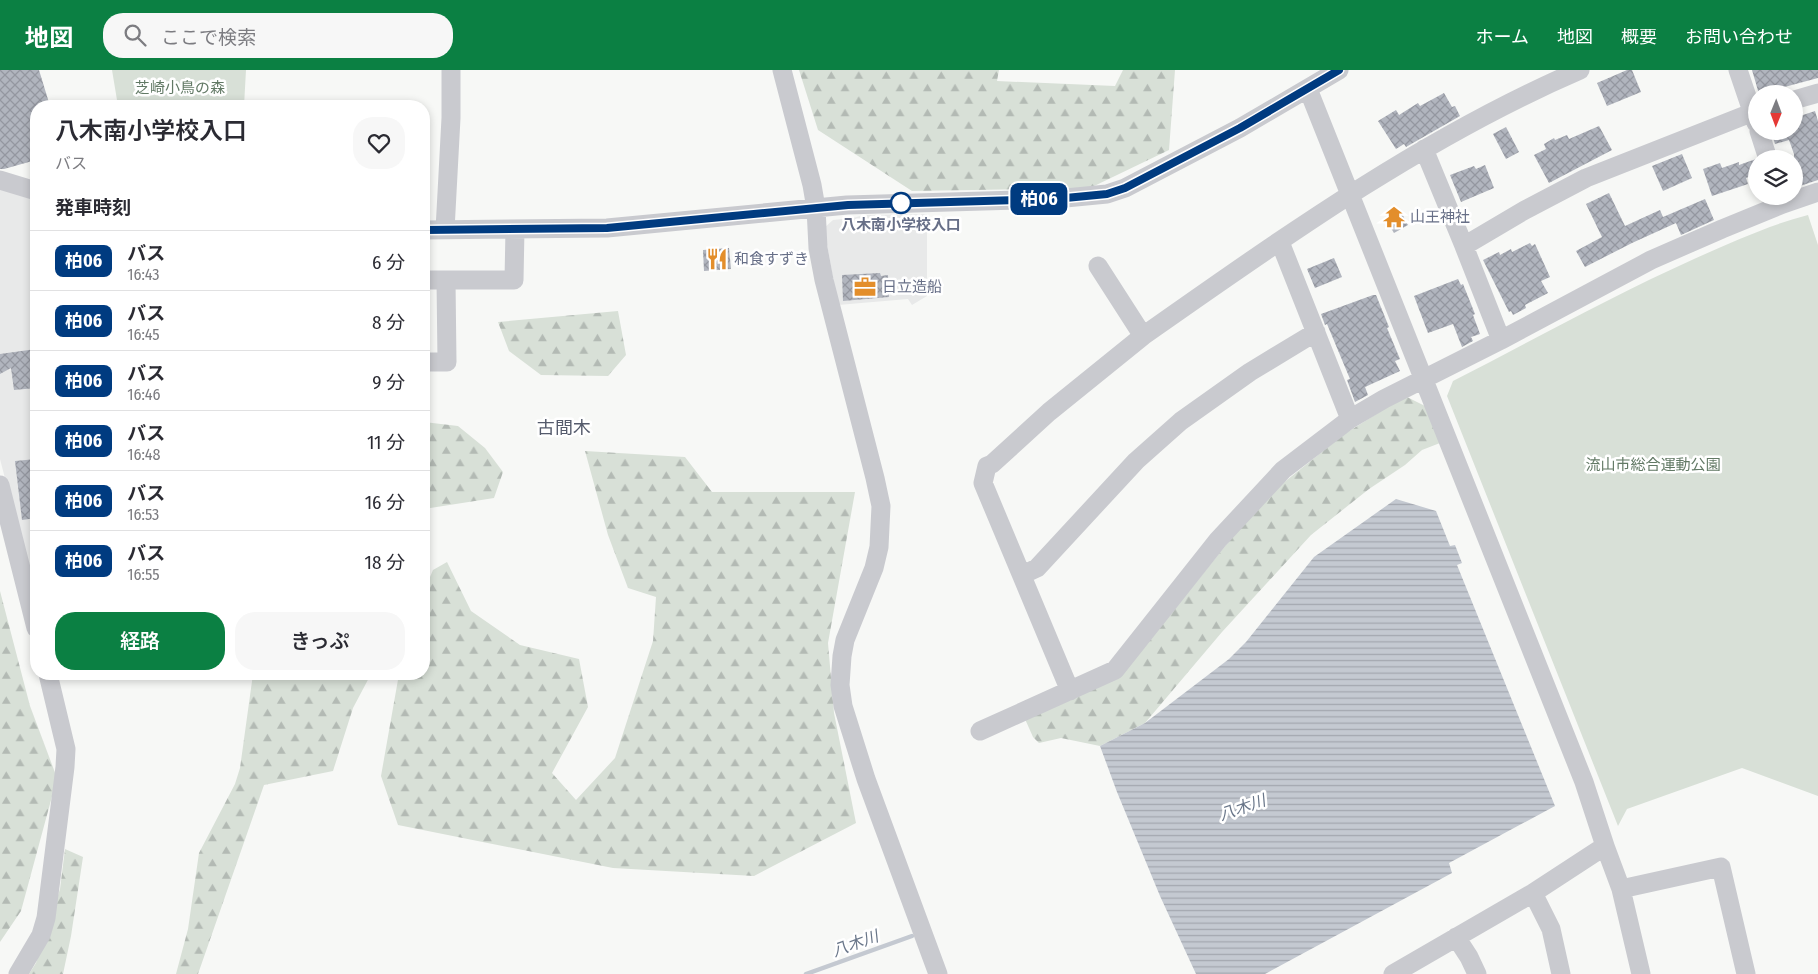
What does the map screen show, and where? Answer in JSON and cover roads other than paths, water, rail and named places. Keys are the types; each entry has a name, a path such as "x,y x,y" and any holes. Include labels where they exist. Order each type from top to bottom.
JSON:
{"street":[{"path":"445,230 451,118 451,70"},
{"path":"782,70 812,185 816,208 817,241 824,280 881,506 879,547 874,568 845,640 840,685 843,706 866,779 938,974"},
{"path":"430,230 607,228 816,208 905,202 1055,199 1107,194 1125,188 1240,128 1339,70"},
{"path":"1070,691 983,483 987,466 992,464 1049,412 1143,336 1228,276 1397,164 1489,113 1580,70"},
{"path":"1738,70 1748,96"},
{"path":"1308,89 1584,782 1621,889 1642,974"},
{"path":"1803,98 1818,94"},
{"path":"1464,246 1525,210 1586,178 1748,118"},
{"path":"1424,149 1501,340"},
{"path":"0,180 30,189"},
{"path":"1803,195 1818,192"},
{"path":"980,731 1115,670 1218,540 1283,470 1350,419 1384,399 1501,340 1651,260 1771,205"},
{"path":"430,280 514,280 515,230"},
{"path":"1280,242 1350,419"},
{"path":"1098,266 1143,336"},
{"path":"430,362 447,362 446,280"},
{"path":"1022,575 1037,568 1136,461 1181,420 1250,372 1316,332"},
{"path":"0,486 30,604"},
{"path":"18,974 41,935 46,918 66,767 66,749 49,680"},
{"path":"1393,974 1533,893 1605,846"},
{"path":"1621,889 1721,867 1746,974"},
{"path":"1533,893 1551,929 1561,974"},
{"path":"1456,937 1477,974"}],"water":[{"path":"1396,499 1436,511 1450,546 1455,545 1462,563 1457,565 1555,806 1449,863 1452,873 1265,974 1196,974 1160,896 1100,746 1145,723 1229,659 1246,642 1314,557"}],"waterway":[{"name":"八木川","path":"806,974 912,936"}],"place":[{"name":"八木南小学校入口","path":"901,203"},
{"name":"山王神社","path":"1394,217"},
{"name":"和食すずき","path":"717,259"},
{"name":"日立造船","path":"865,287"}],"district":[{"name":"古間木","path":"564,428"}],"park label":[{"name":"芝崎小鳥の森","path":"180,88"},
{"name":"流山市総合運動公園","path":"1653,465"}]}
